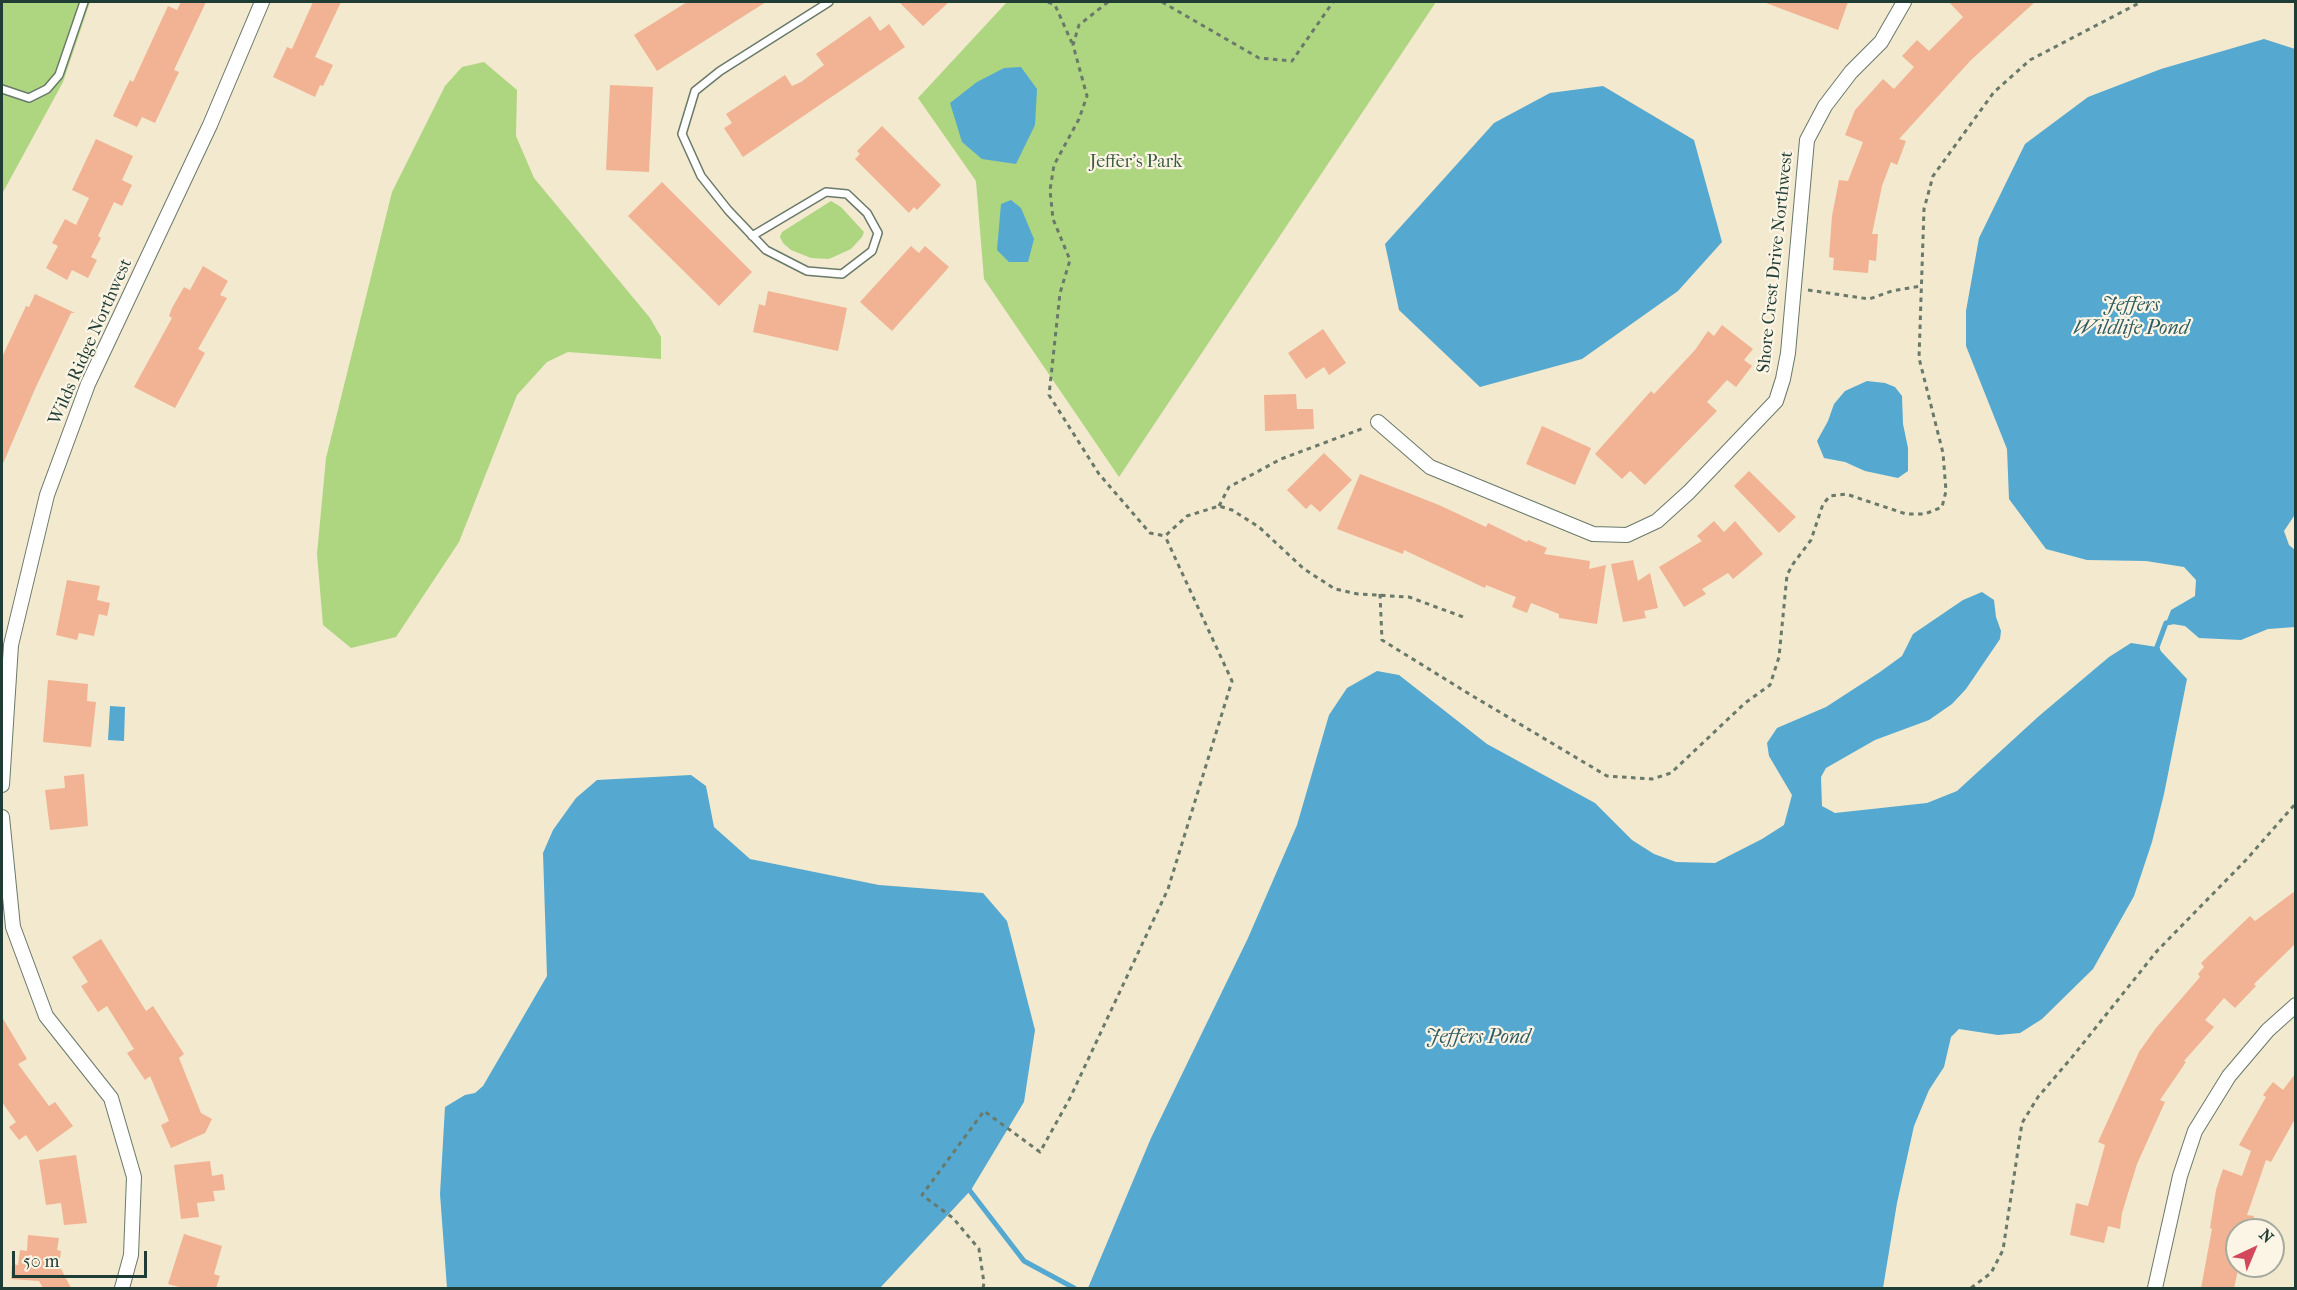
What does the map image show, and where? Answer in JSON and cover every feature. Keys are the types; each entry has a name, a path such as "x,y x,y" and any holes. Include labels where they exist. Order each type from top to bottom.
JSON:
{"street":[{"name":"Wilds Ridge Northwest","path":"2,785 12,645 47,495 88,384 210,125 262,2"},
{"name":"Shore Crest Drive Northwest","path":"1378,422 1430,467 1593,534 1627,535 1656,521 1689,492 1776,401 1788,353 1807,140 1825,106 1851,72 1881,42 1904,2"},
{"path":"2,817 13,927 17,938 46,1016 111,1098 134,1177 131,1255 122,1288"},
{"path":"2155,1288 2180,1176 2194,1131 2229,1076 2268,1030 2295,1005"}],"lane":[{"path":"2,89 28,98 47,89 59,75 84,2"},
{"path":"752,236 826,192 847,194 867,213 878,233 872,251 842,274 807,272 766,250 752,236 728,210 701,177 682,134 695,90 720,71 829,2"}],"path":[{"path":"1048,2 1055,5 1073,45 1087,96 1079,119 1054,165 1050,190 1053,219 1070,260 1060,293 1049,395 1099,474 1150,533 1165,537"},
{"path":"1073,45 1079,25 1108,2"},
{"path":"1162,2 1259,58 1292,61 1334,2"},
{"path":"1380,594 1382,640 1607,776 1652,779 1671,772 1744,703 1770,685 1779,657 1787,575 1811,540 1823,504 1830,495 1846,494 1905,514 1925,514 1942,507 1946,490 1943,453 1919,358 1924,209 1933,176 1994,92 2030,60 2141,2"},
{"path":"1794,288 1869,298 1921,286"},
{"path":"1219,506 1229,487 1281,459 1378,422"},
{"path":"1165,537 1187,516 1219,506 1232,510 1259,527 1304,569 1335,589 1358,594 1409,597 1466,618"},
{"path":"982,1288 984,1283 979,1250 953,1218 922,1195 984,1111 1040,1152 1070,1098 1168,890 1232,681 1165,537"},
{"path":"1971,1288 1991,1273 2003,1250 2022,1123 2038,1096 2157,951 2246,860 2295,803"}],"green space":[{"path":"2,2 90,2 63,82 2,194"},
{"name":"Jeffer's Park","path":"1007,2 1436,2 1119,477 984,279 976,181 918,98"},
{"path":"484,62 517,90 516,136 534,178 650,318 661,337 661,359 568,352 547,362 517,395 459,542 396,637 351,648 323,625 317,554 326,458 392,192 445,86 462,67"},
{"path":"831,201 841,207 864,232 851,249 829,259 811,258 791,250 783,243 780,237 782,232"}],"water":[{"name":"Jeffers Wildlife Pond","path":"2264,39 2295,49 2296,513 2284,531 2289,545 2295,550 2295,627 2268,629 2241,640 2199,638 2185,626 2166,623 2171,610 2195,596 2196,580 2184,567 2146,561 2087,560 2046,549 2009,499 2007,449 1966,346 1966,311 1979,238 2025,144 2088,97 2161,69"},
{"path":"1021,67 1037,89 1035,125 1016,164 982,159 962,142 950,103 977,82 1004,68"},
{"path":"1603,86 1694,140 1722,242 1678,291 1582,359 1480,387 1399,310 1385,244 1494,123 1550,93"},
{"path":"1011,200 1021,208 1034,239 1028,262 1009,262 997,250 1001,204"},
{"path":"1867,381 1885,383 1895,387 1902,396 1903,424 1908,448 1908,471 1898,478 1865,471 1845,462 1824,458 1817,441 1834,404 1845,391"},
{"name":"Jeffers Pond","path":"1982,592 1994,600 2001,631 2000,639 1966,689 1952,704 1929,720 1875,740 1826,768 1821,777 1822,806 1835,813 1927,803 1957,791 2039,716 2109,657 2131,643 2157,647 2187,679 2152,842 2134,896 2093,969 2042,1019 2020,1033 1998,1035 1959,1029 1951,1037 1944,1067 1929,1090 1914,1126 1897,1203 1883,1288 1088,1288 1151,1138 1248,938 1297,825 1329,715 1347,688 1377,671 1399,675 1487,744 1595,803 1632,840 1654,854 1676,862 1715,863 1784,825 1792,795 1769,756 1767,743 1777,728 1826,707 1880,672 1902,656 1913,634 1963,600"},
{"path":"110,706 125,707 124,741 108,740"},
{"path":"691,775 706,786 714,827 750,859 879,885 983,893 1007,921 1035,1030 1024,1102 971,1190 880,1288 447,1288 440,1194 445,1107 465,1095 475,1093 483,1086 547,976 543,853 553,830 576,798 597,780"}],"building":[{"path":"181,2 206,2 174,70 179,72 155,123 142,117 137,127 113,116 130,80 133,82 168,6 177,10"},
{"path":"313,2 341,2 315,57 333,65 315,97 273,77 287,47 292,49"},
{"path":"687,2 766,2 657,71 634,35"},
{"path":"899,2 949,2 923,26"},
{"path":"1767,2 1848,2 1838,30"},
{"path":"1949,2 2035,2 1971,60 1899,139 1906,141 1897,165 1891,162 1882,186 1872,234 1878,234 1876,261 1869,260 1868,273 1833,270 1834,258 1829,257 1832,216 1839,180 1848,181 1863,142 1845,135 1855,110 1883,79 1894,89 1914,67 1902,56 1917,40 1929,51 1963,17"},
{"path":"870,16 880,31 889,24 905,47 743,157 724,128 732,123 726,114 785,75 792,86 801,82 824,65 816,54"},
{"path":"610,85 653,87 649,172 606,170"},
{"path":"882,126 941,185 917,210 914,207 909,213 855,159 860,154 857,151"},
{"path":"96,139 133,156 122,180 132,185 122,206 114,202 98,236 101,238 91,257 97,260 88,278 72,270 67,280 46,268 58,246 52,243 65,219 76,225 89,198 72,190"},
{"path":"662,182 752,272 719,306 628,216"},
{"path":"911,246 919,253 925,246 949,267 892,331 860,302"},
{"path":"203,266 228,281 220,295 227,298 198,349 205,353 175,408 134,387 172,318 169,316 172,308 184,287 190,290"},
{"path":"768,291 847,308 838,351 753,332 759,304 765,306"},
{"path":"35,294 75,313 71,313 2,466 2,357 26,306 29,307"},
{"path":"1722,325 1753,349 1744,360 1752,366 1736,387 1727,380 1707,402 1717,411 1645,485 1630,471 1622,479 1595,454 1651,391 1654,394 1695,350 1708,331 1714,336"},
{"path":"1323,329 1346,363 1329,375 1324,367 1306,379 1288,353"},
{"path":"1296,394 1297,409 1313,409 1314,429 1265,431 1264,395"},
{"path":"1542,426 1591,448 1575,485 1526,464"},
{"path":"1324,453 1352,480 1320,512 1311,504 1306,509 1287,490"},
{"path":"1749,471 1796,517 1779,533 1734,486"},
{"path":"1360,474 1439,505 1486,527 1488,523 1527,542 1528,540 1547,548 1544,554 1590,561 1589,569 1606,565 1597,624 1559,618 1559,614 1531,603 1527,613 1512,607 1516,597 1486,585 1485,588 1404,550 1403,554 1337,529"},
{"path":"1714,521 1724,532 1735,521 1763,554 1733,579 1728,573 1702,589 1706,594 1684,607 1659,567 1702,541 1697,536"},
{"path":"1633,560 1638,581 1650,573 1658,608 1644,611 1646,618 1623,622 1611,564"},
{"path":"67,580 100,586 97,600 110,603 107,616 99,614 94,636 79,633 77,640 56,635"},
{"path":"48,680 88,684 87,701 96,702 91,747 43,742"},
{"path":"84,774 88,826 50,830 45,790 65,788 64,776"},
{"path":"2295,891 2295,944 2254,984 2256,986 2235,1008 2224,998 2205,1020 2214,1027 2184,1061 2186,1062 2160,1100 2165,1102 2137,1164 2122,1213 2120,1229 2108,1226 2104,1243 2070,1235 2076,1203 2088,1206 2105,1145 2098,1142 2139,1052 2156,1028 2200,977 2198,974 2204,967 2201,963 2250,916 2255,921"},
{"path":"101,939 146,1011 153,1006 184,1054 179,1058 201,1113 212,1119 205,1133 171,1148 161,1125 169,1121 150,1076 145,1080 127,1053 134,1049 107,1006 98,1012 81,986 88,982 72,957"},
{"path":"2,1017 27,1059 18,1064 49,1106 55,1102 73,1126 37,1152 26,1135 19,1140 9,1127 16,1122 2,1102"},
{"path":"2295,1074 2295,1119 2271,1162 2266,1160 2247,1215 2254,1216 2254,1218 2225,1218 2225,1278 2236,1278 2234,1288 2201,1288 2212,1229 2210,1228 2216,1190 2223,1169 2242,1176 2251,1151 2239,1145 2266,1097 2263,1095 2273,1082 2283,1090"},
{"path":"76,1155 87,1223 64,1225 61,1203 46,1205 39,1160"},
{"path":"210,1161 212,1176 223,1174 225,1190 213,1191 215,1201 197,1203 199,1217 181,1219 174,1165"},
{"path":"184,1234 222,1246 214,1274 220,1276 216,1288 183,1288 168,1284"},
{"path":"28,1235 59,1238 57,1250 61,1251 59,1265 71,1288 43,1288 39,1281 11,1279 12,1264 18,1265 20,1250 27,1251"}],"waterway":[{"path":"2158,651 2157,647 2166,623 2172,622"},
{"path":"967,1187 1024,1261 1074,1288"}]}
